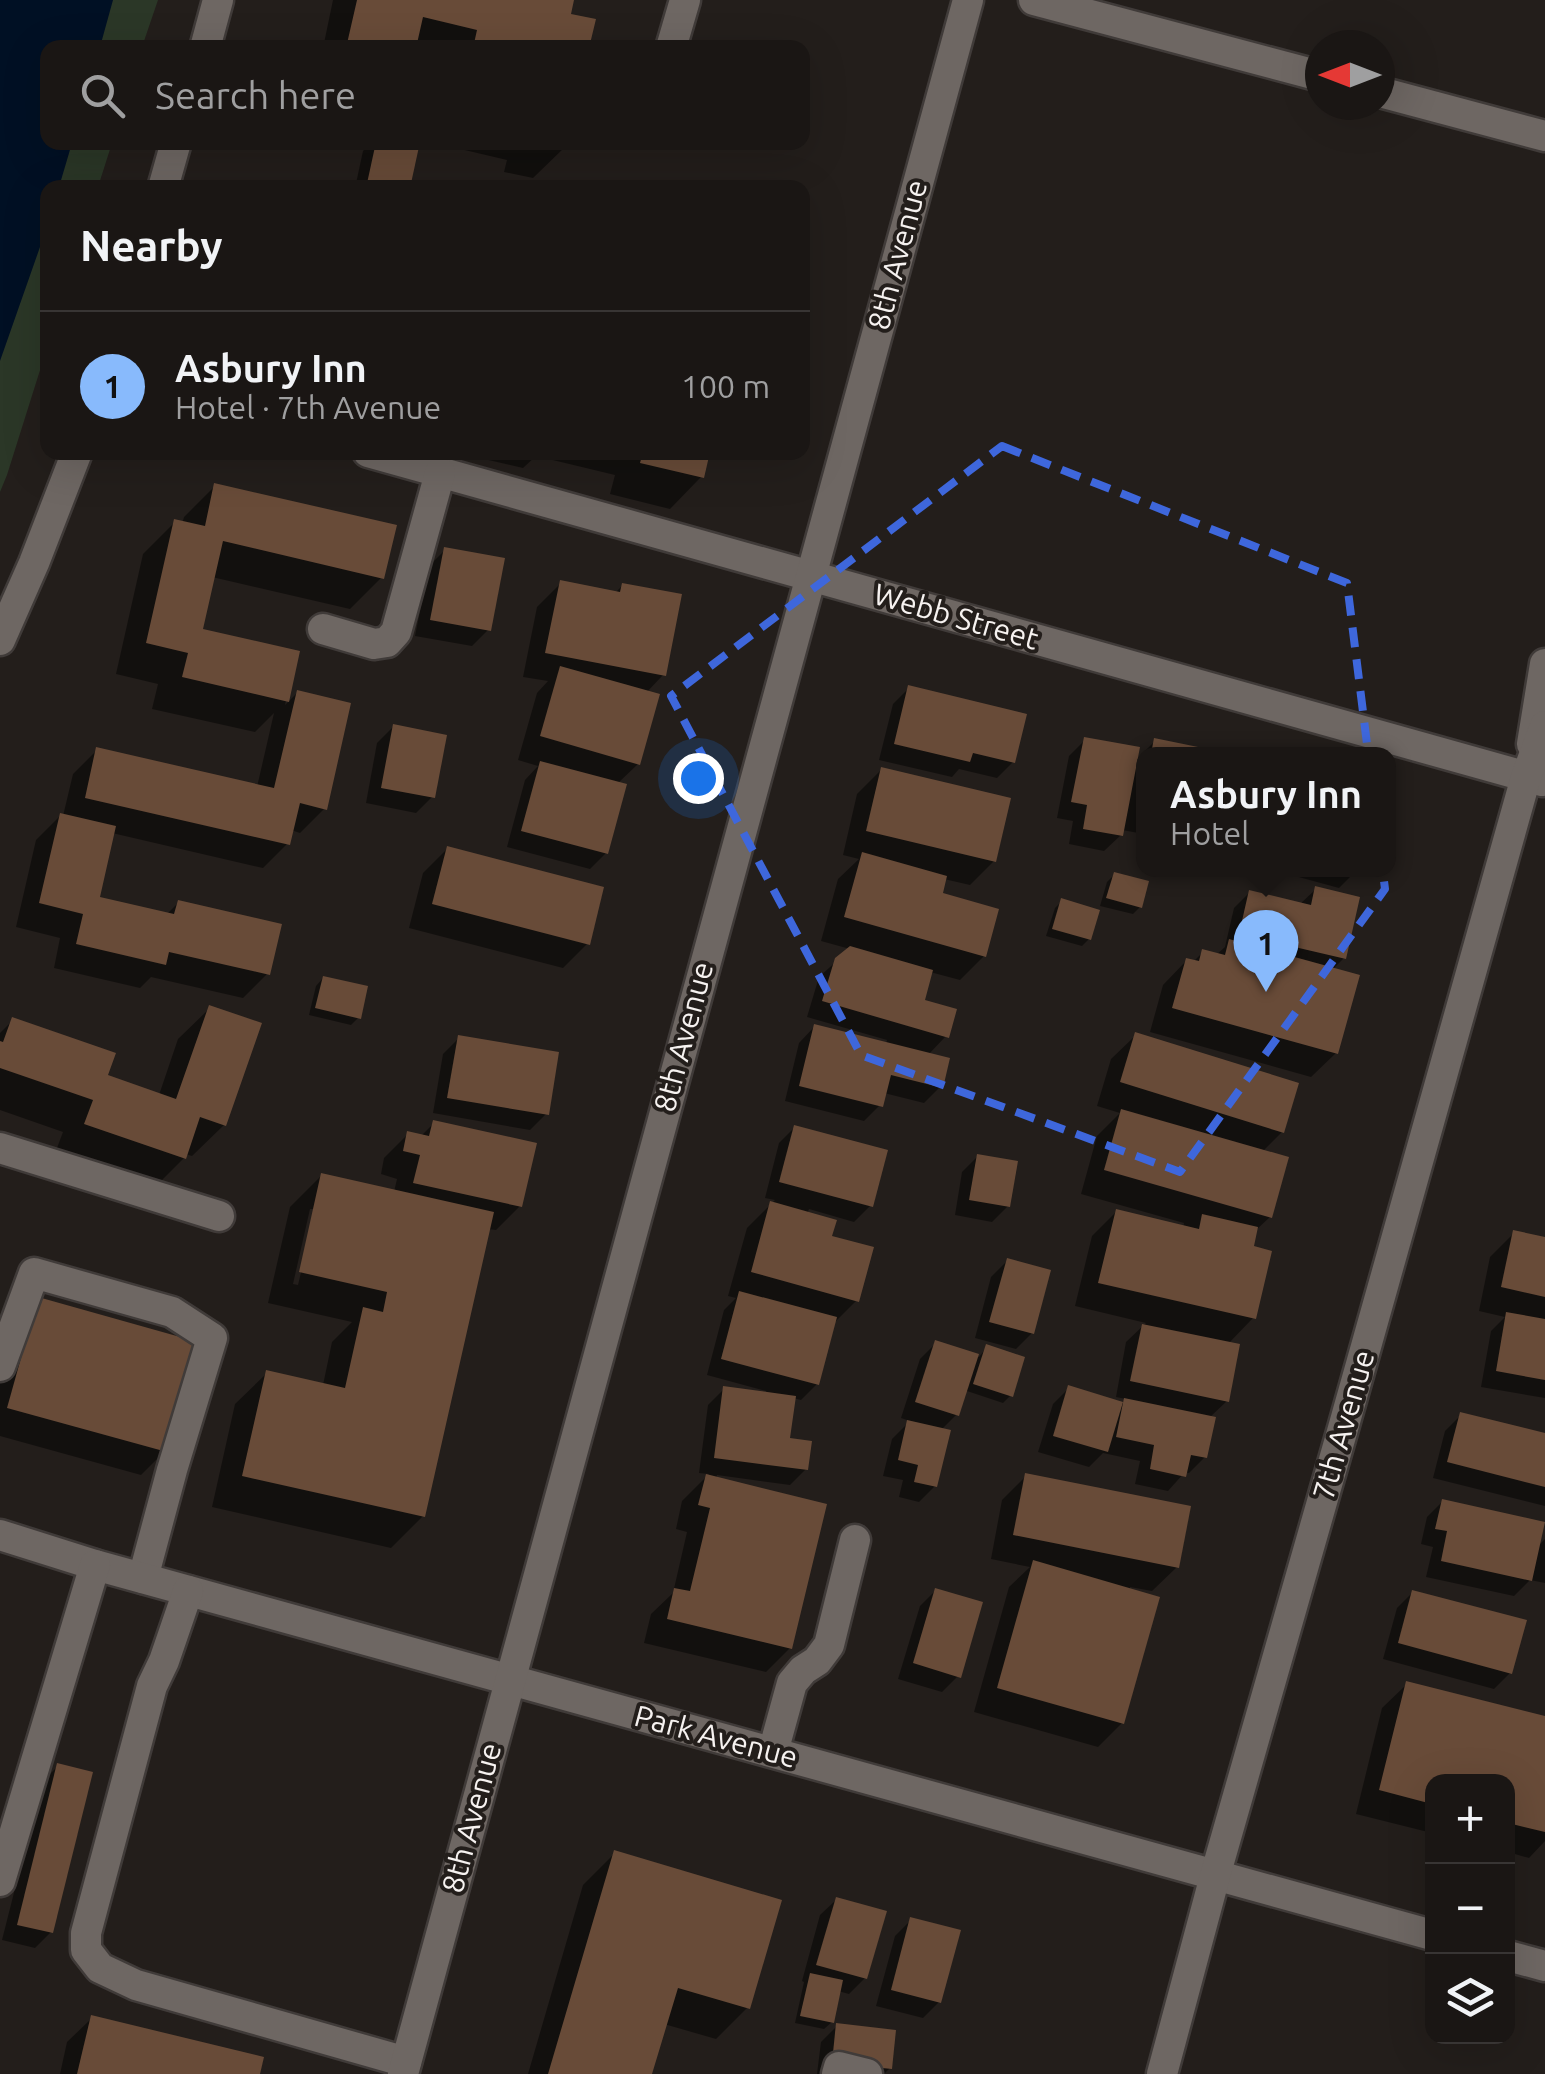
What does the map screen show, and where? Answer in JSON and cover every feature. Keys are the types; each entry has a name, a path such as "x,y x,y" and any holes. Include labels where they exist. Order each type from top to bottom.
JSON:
{"street":[{"path":"207,40 218,0"},
{"path":"673,40 685,0"},
{"name":"8th Avenue","path":"404,2068 968,0"},
{"path":"1034,0 1305,72"},
{"path":"1395,96 1545,136"},
{"path":"165,180 174,150"},
{"path":"0,640 74,460"},
{"name":"Webb Street","path":"395,460 1536,779"},
{"path":"322,629 374,644 387,642 396,632 440,473"},
{"name":"7th Avenue","path":"1536,779 1545,664"},
{"name":"7th Avenue","path":"1162,2074 1342,1432 1536,779 1545,726"},
{"path":"0,1148 219,1216"},
{"path":"0,1366 34,1273 172,1312 212,1338 143,1578"},
{"name":"Park Avenue","path":"0,1535 188,1591 1425,1933"},
{"path":"773,1752 792,1683 817,1661 828,1645 855,1540"},
{"path":"0,1881 95,1565"},
{"path":"188,1591 152,1686 86,1933 86,1950 100,1968 136,1985 325,2039 404,2068"},
{"path":"1515,1958 1545,1966"},
{"path":"836,2074 838,2067 867,2074"}],"highlighted area":[{"path":"1002,446 1347,583 1385,889 1180,1172 861,1055 671,696"}],"green space":[{"path":"0,0 158,0 144,40 40,40 40,150 110,150 100,180 40,180 40,370 0,492"}],"water":[{"path":"0,0 113,0 102,40 40,40 40,150 70,150 61,180 40,180 40,247 0,361"}],"building":[{"path":"357,0 574,0 571,14 596,19 591,40 475,40 477,30 423,17 418,40 348,40"},
{"path":"374,150 418,150 412,180 368,180"},
{"path":"641,460 708,460 704,478 640,463"},
{"path":"214,483 397,525 384,579 223,541 203,629 300,651 289,702 182,677 188,653 146,643 174,519 205,526"},
{"path":"444,547 505,558 491,631 430,620"},
{"path":"560,580 620,592 622,583 682,594 666,676 545,653"},
{"path":"560,666 660,694 640,765 540,736"},
{"path":"908,685 1027,714 1015,763 973,753 970,762 894,744"},
{"path":"297,690 351,703 327,810 300,803 290,845 85,798 96,747 274,788"},
{"path":"393,724 447,735 435,798 381,788"},
{"path":"1084,737 1140,747 1136,747 1136,768 1123,836 1083,829 1087,805 1071,802"},
{"path":"1154,738 1198,747 1152,747"},
{"path":"540,761 627,784 608,854 521,831"},
{"path":"881,767 1011,798 996,862 866,831"},
{"path":"60,813 116,826 100,897 174,914 178,900 282,924 270,975 169,952 166,965 76,944 83,914 39,903"},
{"path":"447,846 604,887 590,945 432,904"},
{"path":"862,852 947,876 943,893 999,909 986,957 844,917"},
{"path":"1114,872 1149,881 1142,908 1106,898"},
{"path":"1315,886 1360,897 1346,959 1239,934 1249,890 1311,905"},
{"path":"1061,898 1100,910 1091,940 1052,929"},
{"path":"1229,939 1360,975 1338,1054 1172,1008 1186,958 1199,961 1202,949 1225,955"},
{"path":"850,946 933,970 925,1000 957,1009 949,1038 822,1001 835,958"},
{"path":"323,976 368,986 361,1019 315,1008"},
{"path":"209,1005 262,1023 226,1126 200,1117 186,1159 84,1124 93,1100 0,1068 0,1041 3,1042 12,1017 116,1053 108,1075 176,1099"},
{"path":"814,1024 950,1058 943,1088 891,1075 883,1107 799,1086"},
{"path":"1135,1032 1299,1083 1284,1133 1120,1082"},
{"path":"458,1035 559,1052 549,1115 447,1098"},
{"path":"1121,1109 1289,1157 1272,1218 1104,1170"},
{"path":"433,1120 537,1143 522,1207 413,1183 420,1155 403,1151 407,1131 429,1136"},
{"path":"794,1125 888,1150 873,1207 779,1182"},
{"path":"977,1154 1018,1161 1010,1207 969,1200"},
{"path":"321,1173 494,1212 425,1517 242,1476 266,1370 345,1388 363,1307 383,1312 387,1292 299,1272"},
{"path":"770,1201 837,1220 832,1236 874,1247 859,1302 751,1272"},
{"path":"1116,1209 1199,1229 1202,1214 1258,1227 1254,1246 1272,1251 1256,1319 1098,1283"},
{"path":"1513,1230 1545,1237 1545,1297 1501,1287"},
{"path":"1007,1258 1051,1270 1034,1334 989,1322"},
{"path":"739,1291 837,1317 819,1385 721,1359"},
{"path":"38,1297 198,1342 167,1452 7,1408"},
{"path":"1506,1312 1545,1319 1545,1380 1496,1371"},
{"path":"1142,1324 1240,1344 1229,1402 1130,1381"},
{"path":"935,1340 979,1354 959,1416 915,1402"},
{"path":"986,1344 1025,1357 1013,1397 973,1384"},
{"path":"1068,1385 1123,1402 1108,1452 1053,1436"},
{"path":"723,1386 796,1396 790,1438 812,1441 808,1470 714,1458"},
{"path":"1124,1398 1216,1417 1207,1458 1191,1455 1186,1477 1150,1469 1154,1445 1116,1437"},
{"path":"1460,1412 1545,1433 1545,1487 1447,1462"},
{"path":"907,1420 951,1430 937,1487 914,1482 918,1465 898,1460"},
{"path":"1025,1473 1191,1506 1179,1568 1013,1535"},
{"path":"706,1474 827,1504 792,1649 667,1619 674,1588 690,1591 710,1508 698,1505"},
{"path":"1442,1499 1545,1522 1532,1581 1441,1561 1447,1531 1435,1529"},
{"path":"1033,1560 1160,1597 1124,1724 997,1688"},
{"path":"935,1588 983,1602 961,1678 913,1663"},
{"path":"1412,1590 1527,1620 1512,1674 1398,1643"},
{"path":"1406,1681 1545,1716 1545,1832 1515,1825 1515,1774 1425,1774 1425,1802 1379,1790"},
{"path":"57,1763 93,1772 53,1933 17,1925"},
{"path":"614,1850 782,1900 750,2009 678,1988 652,2074 548,2074"},
{"path":"836,1897 887,1911 867,1979 816,1965"},
{"path":"910,1917 961,1930 941,2003 891,1990"},
{"path":"810,1973 843,1980 834,2023 800,2016"},
{"path":"91,2015 264,2057 260,2074 77,2074"},
{"path":"836,2023 896,2030 892,2069 832,2063"}],"place":[{"name":"Asbury Inn","path":"1266,992"}]}
